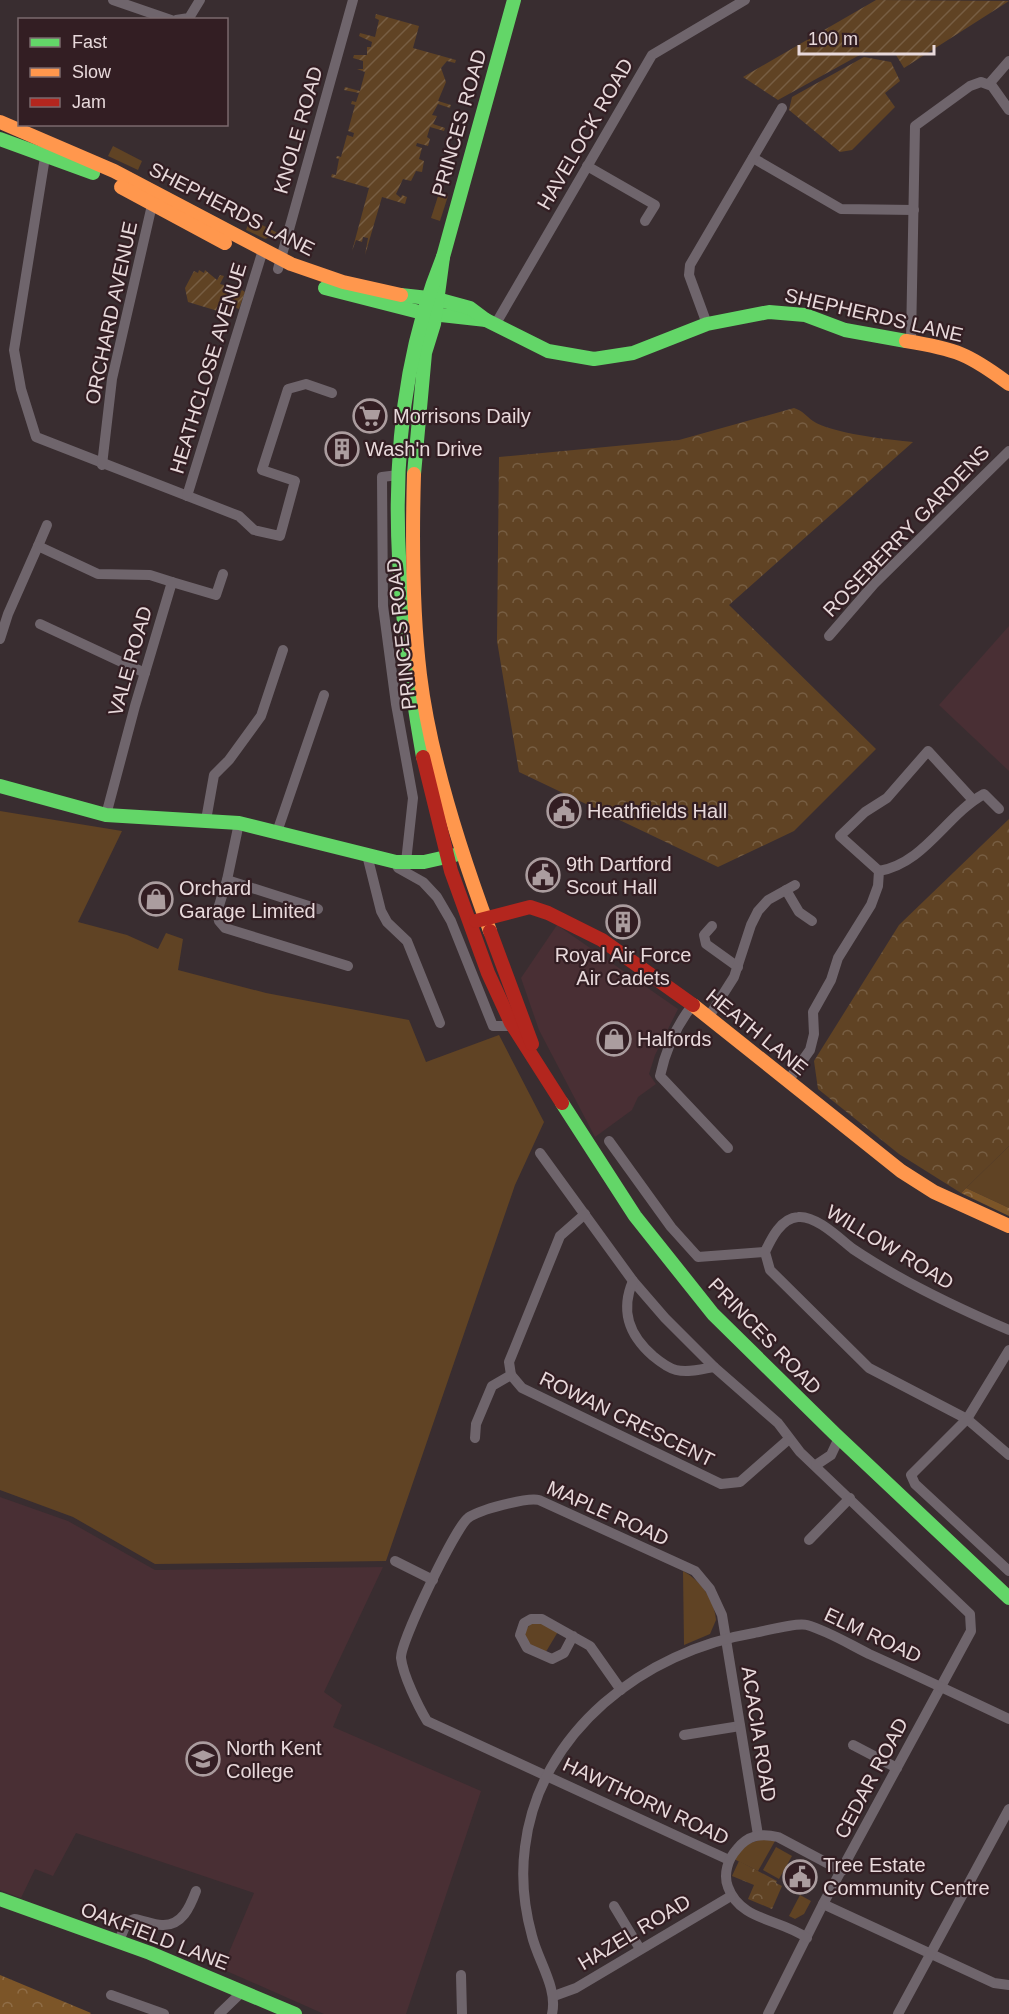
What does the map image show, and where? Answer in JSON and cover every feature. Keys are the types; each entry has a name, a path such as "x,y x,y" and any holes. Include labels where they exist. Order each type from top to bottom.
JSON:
{"main road":[{"name":"PRINCES ROAD","path":"514,0 431,298 414,465 411,566 420,677 441,779 485,918 539,1064"},
{"name":"SHEPHERDS LANE","path":"0,122 115,182 152,205 335,291 429,314 490,323"},
{"name":"SHEPHERDS LANE","path":"0,139 47,148 114,171 261,256"},
{"name":"SHEPHERDS LANE","path":"280,264 343,282 416,298 431,298 470,308 490,323 548,351 594,359 633,353 707,324 769,312 789,312 845,330 948,348 975,359 1009,384"},
{"name":"PRINCES ROAD","path":"429,314 417,331 404,410 398,475 399,565 408,677 427,778 447,857 470,923 513,1026 539,1064 596,1162 641,1227 733,1335 1009,1598"},
{"path":"0,786 106,815 140,819 239,823 401,862 424,862 464,854"},
{"name":"HEATH LANE","path":"470,923 530,907 548,913 602,940 708,1018 901,1171 934,1192 1009,1226"},
{"name":"OAKFIELD LANE","path":"0,1899 243,1990 293,2014"}],"street":[{"path":"113,0 165,18"},
{"path":"189,18 200,0"},
{"name":"KNOLE ROAD","path":"280,264 353,0"},
{"name":"HAVELOCK ROAD","path":"490,323 652,55 745,0"},
{"path":"989,84 1009,62"},
{"path":"911,341 914,129 920,120 970,86 981,82 989,84 1009,110"},
{"path":"707,324 689,275 690,265 782,108"},
{"path":"47,148 14,350 21,389 36,437 102,465 239,516 254,530 280,536 294,481 262,470 288,389 306,384 332,393"},
{"path":"753,158 841,209 914,210"},
{"path":"587,166 655,205 645,221"},
{"name":"ORCHARD AVENUE","path":"102,465 112,379 152,205"},
{"name":"HEATHCLOSE AVENUE","path":"187,496 261,256"},
{"name":"ROSEBERRY GARDENS","path":"829,636 874,584 1009,451"},
{"name":"PRINCES ROAD","path":"398,475 382,477 381,557 387,633 414,811 401,862"},
{"path":"0,639 8,614 47,525"},
{"path":"38,546 98,574 150,575 216,595 223,574"},
{"name":"VALE ROAD","path":"106,815 172,582"},
{"path":"40,624 145,673"},
{"name":"PRINCES ROAD","path":"387,633 404,631"},
{"path":"206,820 214,775 229,760 261,716 283,650"},
{"path":"277,832 324,695"},
{"path":"879,872 840,836 864,812 887,798 928,751 973,800"},
{"path":"879,872 895,868 923,849 973,800 984,794 999,809"},
{"path":"239,823 227,880 217,912 219,921 225,928 348,966"},
{"path":"367,855 381,911 387,922 407,941 440,1023"},
{"path":"401,862 398,868 423,882 437,897 451,921 493,1026 513,1026"},
{"path":"788,1082 810,1050 814,1034 813,1012 831,980 838,958 871,905 878,886 879,872"},
{"path":"227,880 318,909"},
{"path":"708,1018 728,989 738,968 756,914 768,900 791,887 800,913 812,921"},
{"path":"712,926 704,936 706,944 738,968"},
{"path":"692,1006 682,1018 666,1048 660,1076 728,1148"},
{"path":"609,1141 670,1227 698,1257 765,1252 770,1270 869,1368 967,1419 1009,1455"},
{"name":"CEDAR ROAD","path":"540,1154 633,1281 714,1367 778,1423 789,1439 816,1466 970,1614 971,1631 823,1904 768,2014"},
{"path":"476,1438 476,1424 492,1386 512,1375 509,1362 560,1236 585,1214"},
{"name":"WILLOW ROAD","path":"765,1252 774,1234 791,1219 800,1216 814,1221 862,1255 943,1301 1009,1330"},
{"path":"633,1281 626,1304 628,1323 640,1344 657,1360 675,1370 693,1371 714,1367"},
{"path":"1009,1350 967,1419 911,1475 915,1484 1009,1571"},
{"name":"ROWAN CRESCENT","path":"512,1375 522,1388 721,1484 740,1482 789,1439"},
{"path":"816,1466 831,1455 839,1438"},
{"path":"809,1540 850,1498"},
{"name":"MAPLE ROAD","path":"547,1776 427,1721 401,1659 402,1646 433,1580 460,1528 470,1516 533,1499 697,1573 718,1603 726,1638"},
{"path":"395,1561 433,1580"},
{"path":"573,1636 564,1653 550,1659 527,1648 521,1641 520,1634 525,1622 537,1618 573,1636 593,1648 621,1690"},
{"name":"ELM ROAD","path":"552,2014 554,1996 532,1937 524,1882 528,1826 535,1801 547,1776 577,1730 621,1690 667,1660 726,1638 805,1624 1009,1719"},
{"name":"ACACIA ROAD","path":"726,1638 758,1835"},
{"path":"684,1735 740,1726"},
{"path":"853,1744 897,1768"},
{"name":"HAWTHORN ROAD","path":"547,1776 729,1860"},
{"path":"898,2014 1009,1809"},
{"path":"807,1938 743,1909 731,1896 725,1875 729,1860 742,1842 758,1835 778,1837 842,1871"},
{"path":"118,1943 127,1922 134,1918 160,1926 173,1924 189,1911 196,1891"},
{"name":"HAZEL ROAD","path":"554,1996 576,1988 731,1896"},
{"path":"823,1904 994,1983 1009,1985"},
{"path":"614,1906 640,1950"},
{"path":"461,1975 462,2014"},
{"path":"219,2014 243,1990"},
{"path":"111,1995 164,2014"}],"shaded area":[{"path":"1009,626 1009,771 939,705"},
{"path":"557,925 678,1009 655,1055 649,1074 656,1084 638,1097 632,1110 595,1137 539,1030 521,978"},
{"name":"North Kent College","path":"0,1497 68,1521 155,1570 383,1567 324,1692 342,1705 333,1727 481,1791 406,2014 324,2014 222,1969 254,1893 76,1833 53,1876 35,1869 21,1898 0,1890"}],"green space":[{"path":"876,0 1009,1 904,68 896,55 865,52 778,100 743,77"},
{"path":"376,14 419,26 413,48 456,60 455,63 447,61 441,68 446,82 438,101 451,105 450,108 438,104 432,115 437,116 433,124 445,128 444,131 430,127 427,137 430,139 428,146 417,143 416,146 422,148 419,159 424,161 422,172 416,171 411,181 403,179 396,194 401,198 402,195 407,197 405,204 382,197 365,255 368,238 363,237 362,242 356,240 352,251 369,188 331,177 332,174 336,175 339,159 336,158 341,157 347,135 353,137 354,133 348,131 355,105 351,104 352,101 356,102 359,93 344,90 345,87 360,91 365,72 357,69 363,69 363,61 353,58 354,55 367,55 367,47 371,47 372,42 359,36 360,33 375,37 379,20 375,18"},
{"path":"864,57 891,62 900,81 885,93 895,107 852,150 840,152 789,110 792,97"},
{"path":"113,146 142,161 138,170 108,156"},
{"path":"439,193 448,196 440,221 431,218"},
{"path":"250,219 278,234 265,239 246,230"},
{"path":"199,270 204,273 205,270 217,280 220,275 224,276 220,284 231,287 230,290 239,295 242,290 245,292 239,309 234,307 231,315 188,302 185,288 194,271 198,273"},
{"path":"794,408 813,421 833,429 913,442 729,605 876,749 794,831 718,867 519,772 497,641 499,457 679,440"},
{"path":"0,811 122,831 78,922 127,935 158,949 166,933 183,939 178,970 266,993 409,1020 426,1062 499,1035 544,1122 515,1185 386,1561 155,1564 73,1517 0,1490"},
{"path":"1009,819 1009,1146 961,1193 899,1154 818,1089 814,1061 899,925"},
{"path":"1009,1146 1009,1208 966,1188"},
{"path":"966,1188 1009,1208 1009,1216 961,1193"},
{"path":"683,1571 706,1591 713,1605 716,1620 710,1634 684,1645"},
{"path":"534,1620 559,1630 544,1655 528,1646 521,1635"},
{"path":"763,1839 775,1841 758,1871 734,1859 747,1844"},
{"path":"776,1847 792,1856 779,1879 763,1870"},
{"path":"739,1861 777,1881 776,1883 782,1886 772,1909 748,1899 754,1885 732,1876"},
{"path":"800,1895 811,1901 804,1914 795,1919 789,1916"},
{"path":"0,1975 91,2013 0,2014"}],"traffic: fast":[{"path":"414,474 425,353 434,324 443,257 514,0"},
{"path":"0,139 93,173"},
{"path":"423,757 413,695 399,568 400,442 408,379 422,317 443,257"},
{"path":"325,288 423,313 486,320"},
{"path":"401,295 437,299 470,308 486,320 548,351 594,359 633,353 707,324 769,312 805,315 845,330 906,341"},
{"path":"0,786 106,815 239,823 396,862 424,862 455,855"},
{"path":"562,1103 635,1216 713,1314 835,1434 1009,1598"},
{"path":"0,1899 150,1953 295,2014"}],"traffic: slow":[{"path":"0,122 114,171 291,264 343,282 401,295"},
{"path":"121,187 225,243"},
{"path":"906,341 961,354 1009,384"},
{"path":"414,474 414,600 417,650 425,707 448,805 490,931"},
{"path":"693,1005 901,1171 934,1192 1009,1226"}],"traffic: jam":[{"path":"423,757 451,871 488,973 511,1023 562,1103"},
{"path":"476,921 530,907 548,913 602,940 693,1005"},
{"path":"490,931 532,1044"}],"place":[{"name":"Morrisons Daily","path":"370,416"},
{"name":"Wash'n Drive","path":"342,449"},
{"name":"Heathfields Hall","path":"564,811"},
{"name":"9th Dartford Scout Hall","path":"543,875"},
{"name":"Orchard Garage Limited","path":"156,899"},
{"name":"Royal Air Force Air Cadets","path":"623,922"},
{"name":"Halfords","path":"614,1039"},
{"name":"North Kent College","path":"203,1759"},
{"name":"Tree Estate Community Centre","path":"800,1877"}]}
